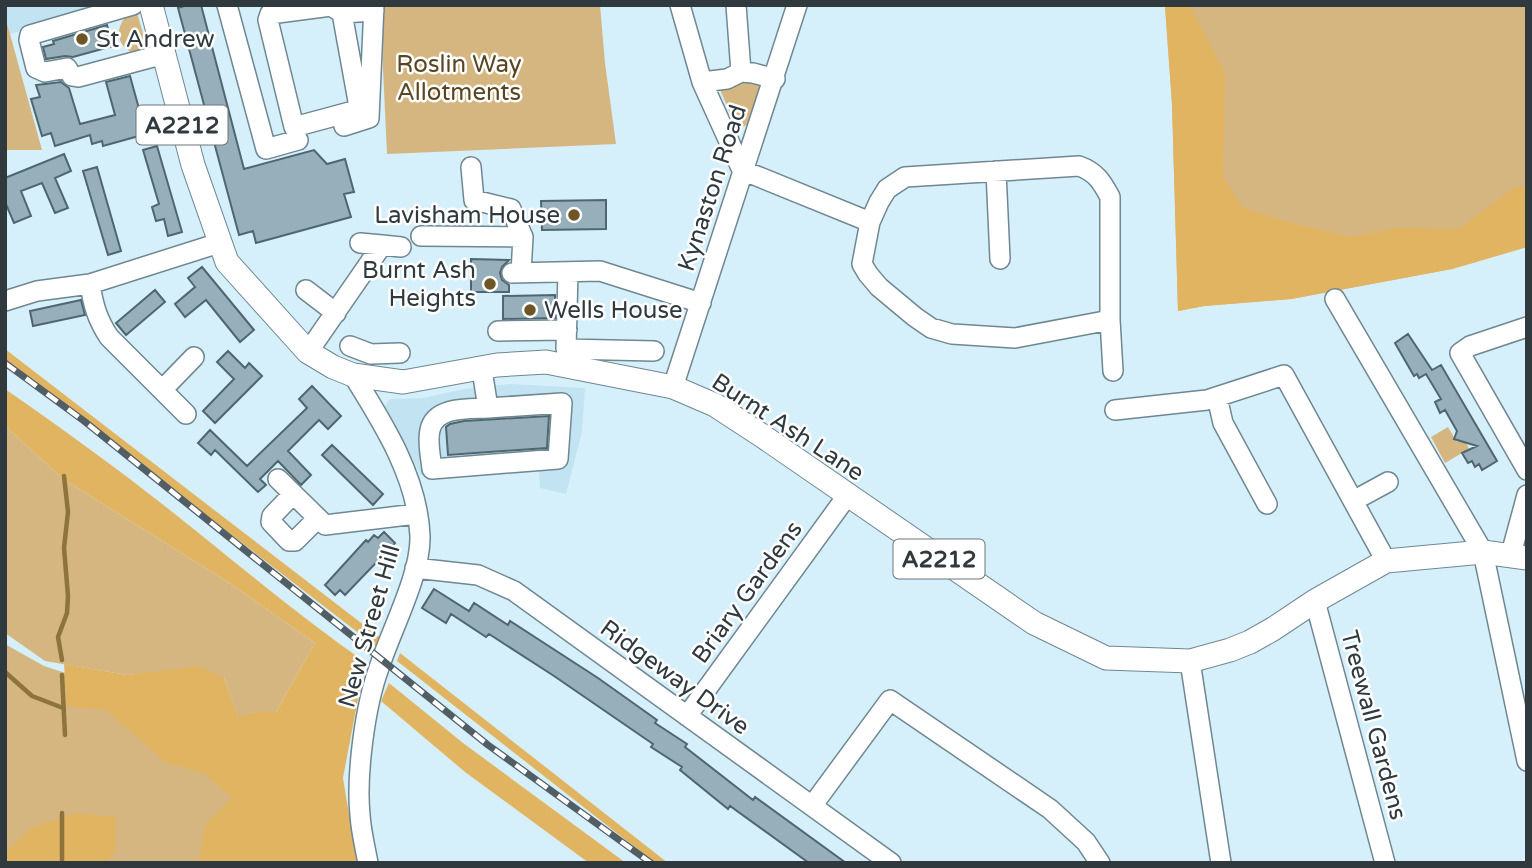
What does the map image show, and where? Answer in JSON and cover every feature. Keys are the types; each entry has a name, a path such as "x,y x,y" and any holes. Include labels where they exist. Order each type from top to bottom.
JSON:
{"main road":[{"name":"Burnt Ash Lane","path":"151,5 193,165 227,262 308,352 333,367 360,377 403,382 482,370 497,365 546,362 673,387 715,405 1034,623 1106,658 1190,661 1251,642 1315,601 1386,561 1483,552 1519,556"}],"street":[{"path":"133,5 30,35 36,68 45,72 67,68 72,76 78,77 164,54"},
{"path":"227,5 266,149 357,110 358,101 342,13"},
{"path":"680,5 702,82 742,170 870,222"},
{"path":"736,5 741,72"},
{"name":"Kynaston Road","path":"673,387 797,5"},
{"path":"331,6 342,13 376,12 369,118 299,135 268,20 270,14 331,6"},
{"path":"702,82 727,79 741,72 775,79"},
{"path":"1111,320 1015,338 952,334 931,328 897,303 868,274 862,264 870,222 887,189 905,177 1079,166 1089,170 1103,183 1110,197 1113,371"},
{"path":"471,167 474,200 511,209 523,237 517,273 600,271 701,303"},
{"path":"996,171 1000,259"},
{"path":"421,236 523,237"},
{"path":"7,294 90,284 219,243"},
{"path":"308,352 391,246 359,243"},
{"path":"568,272 566,349 654,351"},
{"path":"90,284 93,306 109,337 186,414"},
{"path":"306,290 336,313"},
{"path":"1335,299 1483,552 1527,761"},
{"path":"1527,327 1470,346 1460,353 1527,470"},
{"path":"498,331 567,330"},
{"path":"350,346 370,354 400,354"},
{"path":"360,377 370,354"},
{"path":"162,390 194,357"},
{"path":"482,370 488,408"},
{"path":"1115,410 1207,400 1284,375 1386,561"},
{"name":"New Street Hill","path":"360,377 408,474 420,537 415,568 377,672 363,739 360,814 368,863"},
{"path":"1217,397 1223,423 1267,503"},
{"path":"408,474 432,469 558,458 562,403 457,410 439,415 430,429 432,469"},
{"path":"278,479 325,525 416,514"},
{"path":"1353,501 1388,482"},
{"path":"293,494 272,516 271,522 289,541 295,541 318,518"},
{"path":"1519,556 1527,495"},
{"name":"Briary Gardens","path":"687,716 847,496"},
{"name":"Ridgeway Drive","path":"415,568 478,575 514,591 891,863"},
{"name":"Treewall Gardens","path":"1315,601 1385,863"},
{"path":"1190,661 1221,863"},
{"path":"812,806 890,700 1050,809 1086,842 1100,863"}],"shaded area":[{"path":"5,5 110,5 10,34"},
{"path":"1189,5 1225,73 1223,177 1243,208 1351,237 1396,228 1459,229 1513,188 1527,187 1527,247 1452,269 1291,299 1204,306 1178,311 1172,104 1165,6"},
{"path":"5,349 382,639 378,648 5,360"},
{"path":"511,384 585,388 582,432 566,494 540,488 539,464 420,475 407,447 383,408 390,399 423,398 464,389"},
{"path":"5,389 127,477 289,606 365,662 343,778 357,863 198,863 206,824 232,798 204,773 166,763 106,710 67,706 64,664 127,675 199,666 224,678 238,717 255,712 276,712 315,643 231,584 63,479 5,426"},
{"path":"400,653 668,863 655,863 397,661"},
{"path":"389,683 463,743 626,863 589,863 465,772 381,701"},
{"path":"76,813 116,817 115,853 104,863 5,863 5,853 31,828"}],"green space":[{"name":"Roslin Way Allotments","path":"380,5 600,5 616,144 387,154"},
{"path":"1527,5 1527,247 1452,269 1291,299 1204,306 1178,311 1172,104 1165,6"},
{"path":"136,9 149,55 129,51 120,38 122,23 127,15"},
{"path":"5,16 10,34 42,150 5,150"},
{"path":"744,78 762,81 750,123 741,128 735,124 718,85"},
{"path":"5,426 63,479 231,584 315,643 276,712 255,712 238,718 224,678 157,673 127,675 45,661 5,633"},
{"path":"1448,427 1457,442 1464,438 1469,449 1445,463 1431,437"},
{"path":"5,644 44,666 167,706 237,797 275,863 5,863"}],"building":[{"path":"201,5 244,169 314,150 327,164 345,159 354,192 344,194 351,217 256,243 253,231 239,235 178,8"},
{"name":"St Andrew","path":"107,25 113,46 73,57 46,59 43,47 54,44 53,41"},
{"path":"130,76 146,134 103,146 102,141 92,144 90,135 55,146 51,133 42,136 31,99 40,97 36,85 61,82 69,88 80,124 115,115 106,82"},
{"path":"157,146 182,232 168,236 164,219 156,221 152,207 159,204 143,150"},
{"path":"64,154 71,171 55,178 68,208 55,213 42,183 21,191 31,216 14,223 5,202 5,178"},
{"path":"97,167 121,251 108,255 83,171"},
{"name":"Lavisham House","path":"606,200 606,229 542,230 541,201"},
{"name":"Burnt Ash Heights","path":"471,259 509,260 500,273 502,280 509,285 509,292 471,292"},
{"path":"202,267 254,330 240,342 206,300 185,317 175,304 195,287 188,278"},
{"path":"155,290 165,302 126,335 116,323"},
{"name":"Wells House","path":"555,295 555,318 503,319 503,296"},
{"path":"81,300 85,315 33,326 30,311"},
{"path":"1408,334 1432,370 1441,365 1497,461 1482,470 1479,464 1475,467 1472,461 1468,463 1462,453 1477,446 1454,439 1457,431 1445,410 1440,413 1435,402 1441,399 1426,374 1419,378 1417,374 1414,376 1395,343"},
{"path":"228,351 245,368 249,363 262,376 215,423 203,411 234,379 217,362"},
{"path":"312,386 341,416 328,429 319,420 288,451 311,475 301,485 278,461 260,479 266,485 258,492 215,450 211,455 198,443 210,430 247,466 307,408 299,399"},
{"path":"549,416 547,448 448,455 446,427 450,424"},
{"path":"332,445 383,494 373,505 322,455"},
{"path":"384,532 395,543 345,595 340,590 335,595 325,585 366,540 368,542 374,535 378,538"},
{"path":"434,589 469,611 474,603 508,625 510,621 598,678 657,720 655,723 687,744 685,747 753,800 755,797 846,863 809,863 730,806 728,809 680,770 682,767 651,747 653,744 554,676 489,634 486,637 451,614 446,623 422,608"}],"waterway":[{"path":"62,660 58,637 67,613 68,596 64,548 68,512 64,476"},
{"path":"5,672 32,696 63,708"},
{"path":"62,675 65,735"},
{"path":"62,813 62,863"}],"railway":[{"path":"5,363 84,421 488,745 651,863"}],"place":[{"name":"St Andrew","path":"82,39"},
{"name":"Lavisham House","path":"574,215"},
{"name":"Burnt Ash Heights","path":"490,284"},
{"name":"Wells House","path":"530,310"}]}
